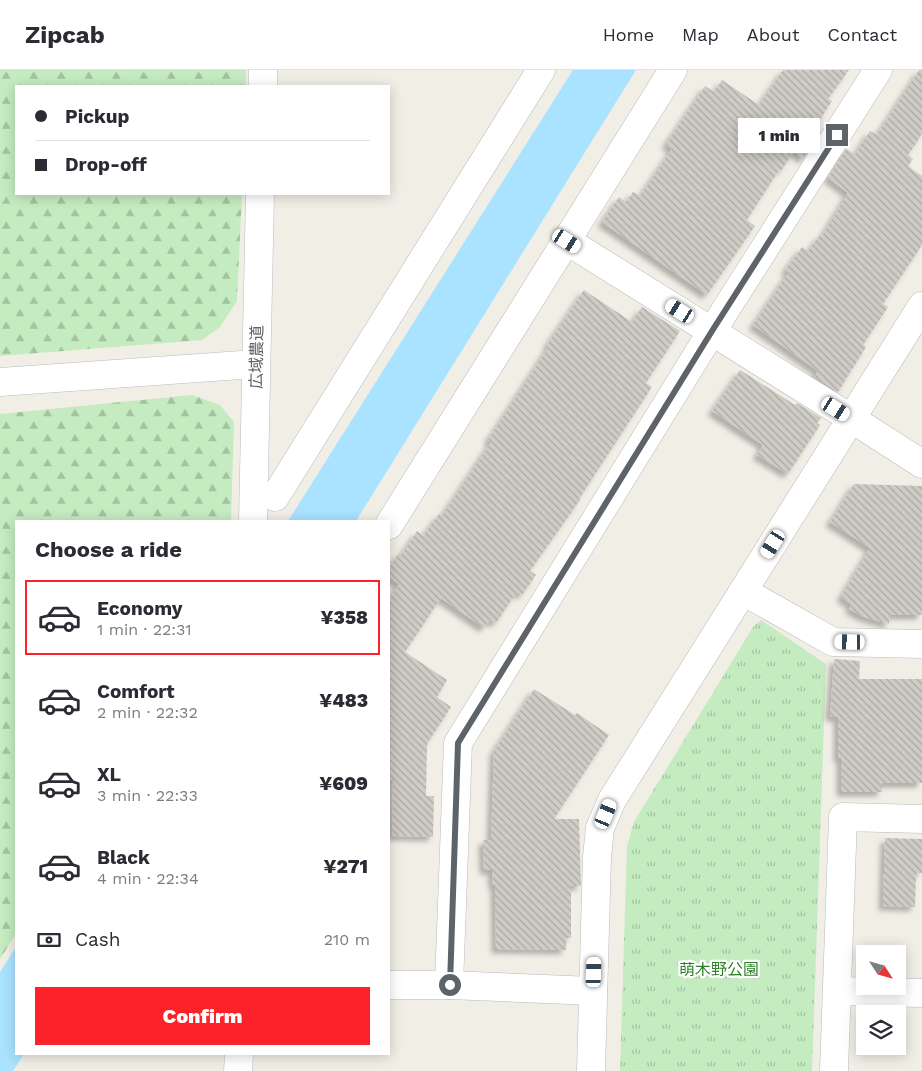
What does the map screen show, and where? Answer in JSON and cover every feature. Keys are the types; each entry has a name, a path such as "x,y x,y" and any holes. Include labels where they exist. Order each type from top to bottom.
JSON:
{"street":[{"path":"263,70 263,85"},
{"path":"275,496 541,70"},
{"path":"390,523 673,70"},
{"path":"450,985 458,743 712,331 878,70"},
{"name":"広域農道","path":"253,520 260,195"},
{"path":"567,241 852,418 922,464"},
{"path":"591,1071 597,857 600,828 612,800 922,306"},
{"path":"0,382 256,364"},
{"path":"743,591 833,642 922,644"},
{"path":"834,1071 843,817 922,819"},
{"path":"390,985 450,985 593,991"},
{"path":"837,991 922,993"},
{"path":"238,1071 239,1055"}],"green space":[{"path":"0,70 246,70 246,85 15,85 15,195 242,195 237,301 220,327 202,340 0,356"},
{"path":"192,395 220,405 234,422 231,520 15,520 15,936 0,959 0,414"},
{"name":"萌木野公園","path":"761,620 826,664 812,1071 620,1071 627,846 634,822 753,627"}],"water":[{"path":"573,70 636,70 357,520 289,520"},
{"path":"15,949 15,1055 23,1055 13,1071 0,1071 0,972"}],"building":[{"path":"783,70 849,70 828,99 832,101 814,129 820,133 803,159 794,151 781,171 779,170 747,220 755,226 707,295 602,222 619,197 626,202 633,192 640,196 672,149 666,144 705,86 714,92 722,80 759,105"},
{"path":"919,70 922,70 922,134 908,155 913,159 908,166 922,176 922,245 883,304 888,307 863,345 866,347 838,392 814,377 818,371 753,325 789,272 785,270 802,247 808,251 820,235 822,236 848,193 828,178 846,149 855,154 870,131 877,135"},
{"path":"584,290 632,322 642,307 680,331 646,383 652,387 580,500 530,571 536,575 522,595 517,592 496,623 490,620 484,628 441,598 405,652 447,680 437,697 451,707 427,744 426,796 434,796 433,837 392,836 393,780 390,780 390,598 399,584 390,578 390,566 399,553 401,555 417,531 423,536 439,514 442,516 491,442 488,440 549,346 547,345"},
{"path":"740,370 795,405 797,403 821,418 817,423 820,425 788,474 757,455 763,445 712,411"},
{"path":"854,484 922,486 922,615 890,615 889,624 864,617 849,609 852,605 841,597 870,548 830,522"},
{"path":"834,659 860,661 859,679 922,679 922,783 882,783 882,792 841,792 841,758 838,758 838,717 830,717"},
{"path":"534,689 575,715 577,713 609,735 554,819 579,819 581,886 571,886 571,938 566,938 566,950 496,949 495,885 493,885 492,870 484,870 483,840 491,840 494,751"},
{"path":"885,838 922,839 922,873 916,873 915,907 883,906"}],"route":[{"path":"450,985 458,743 712,331 837,135"}]}
